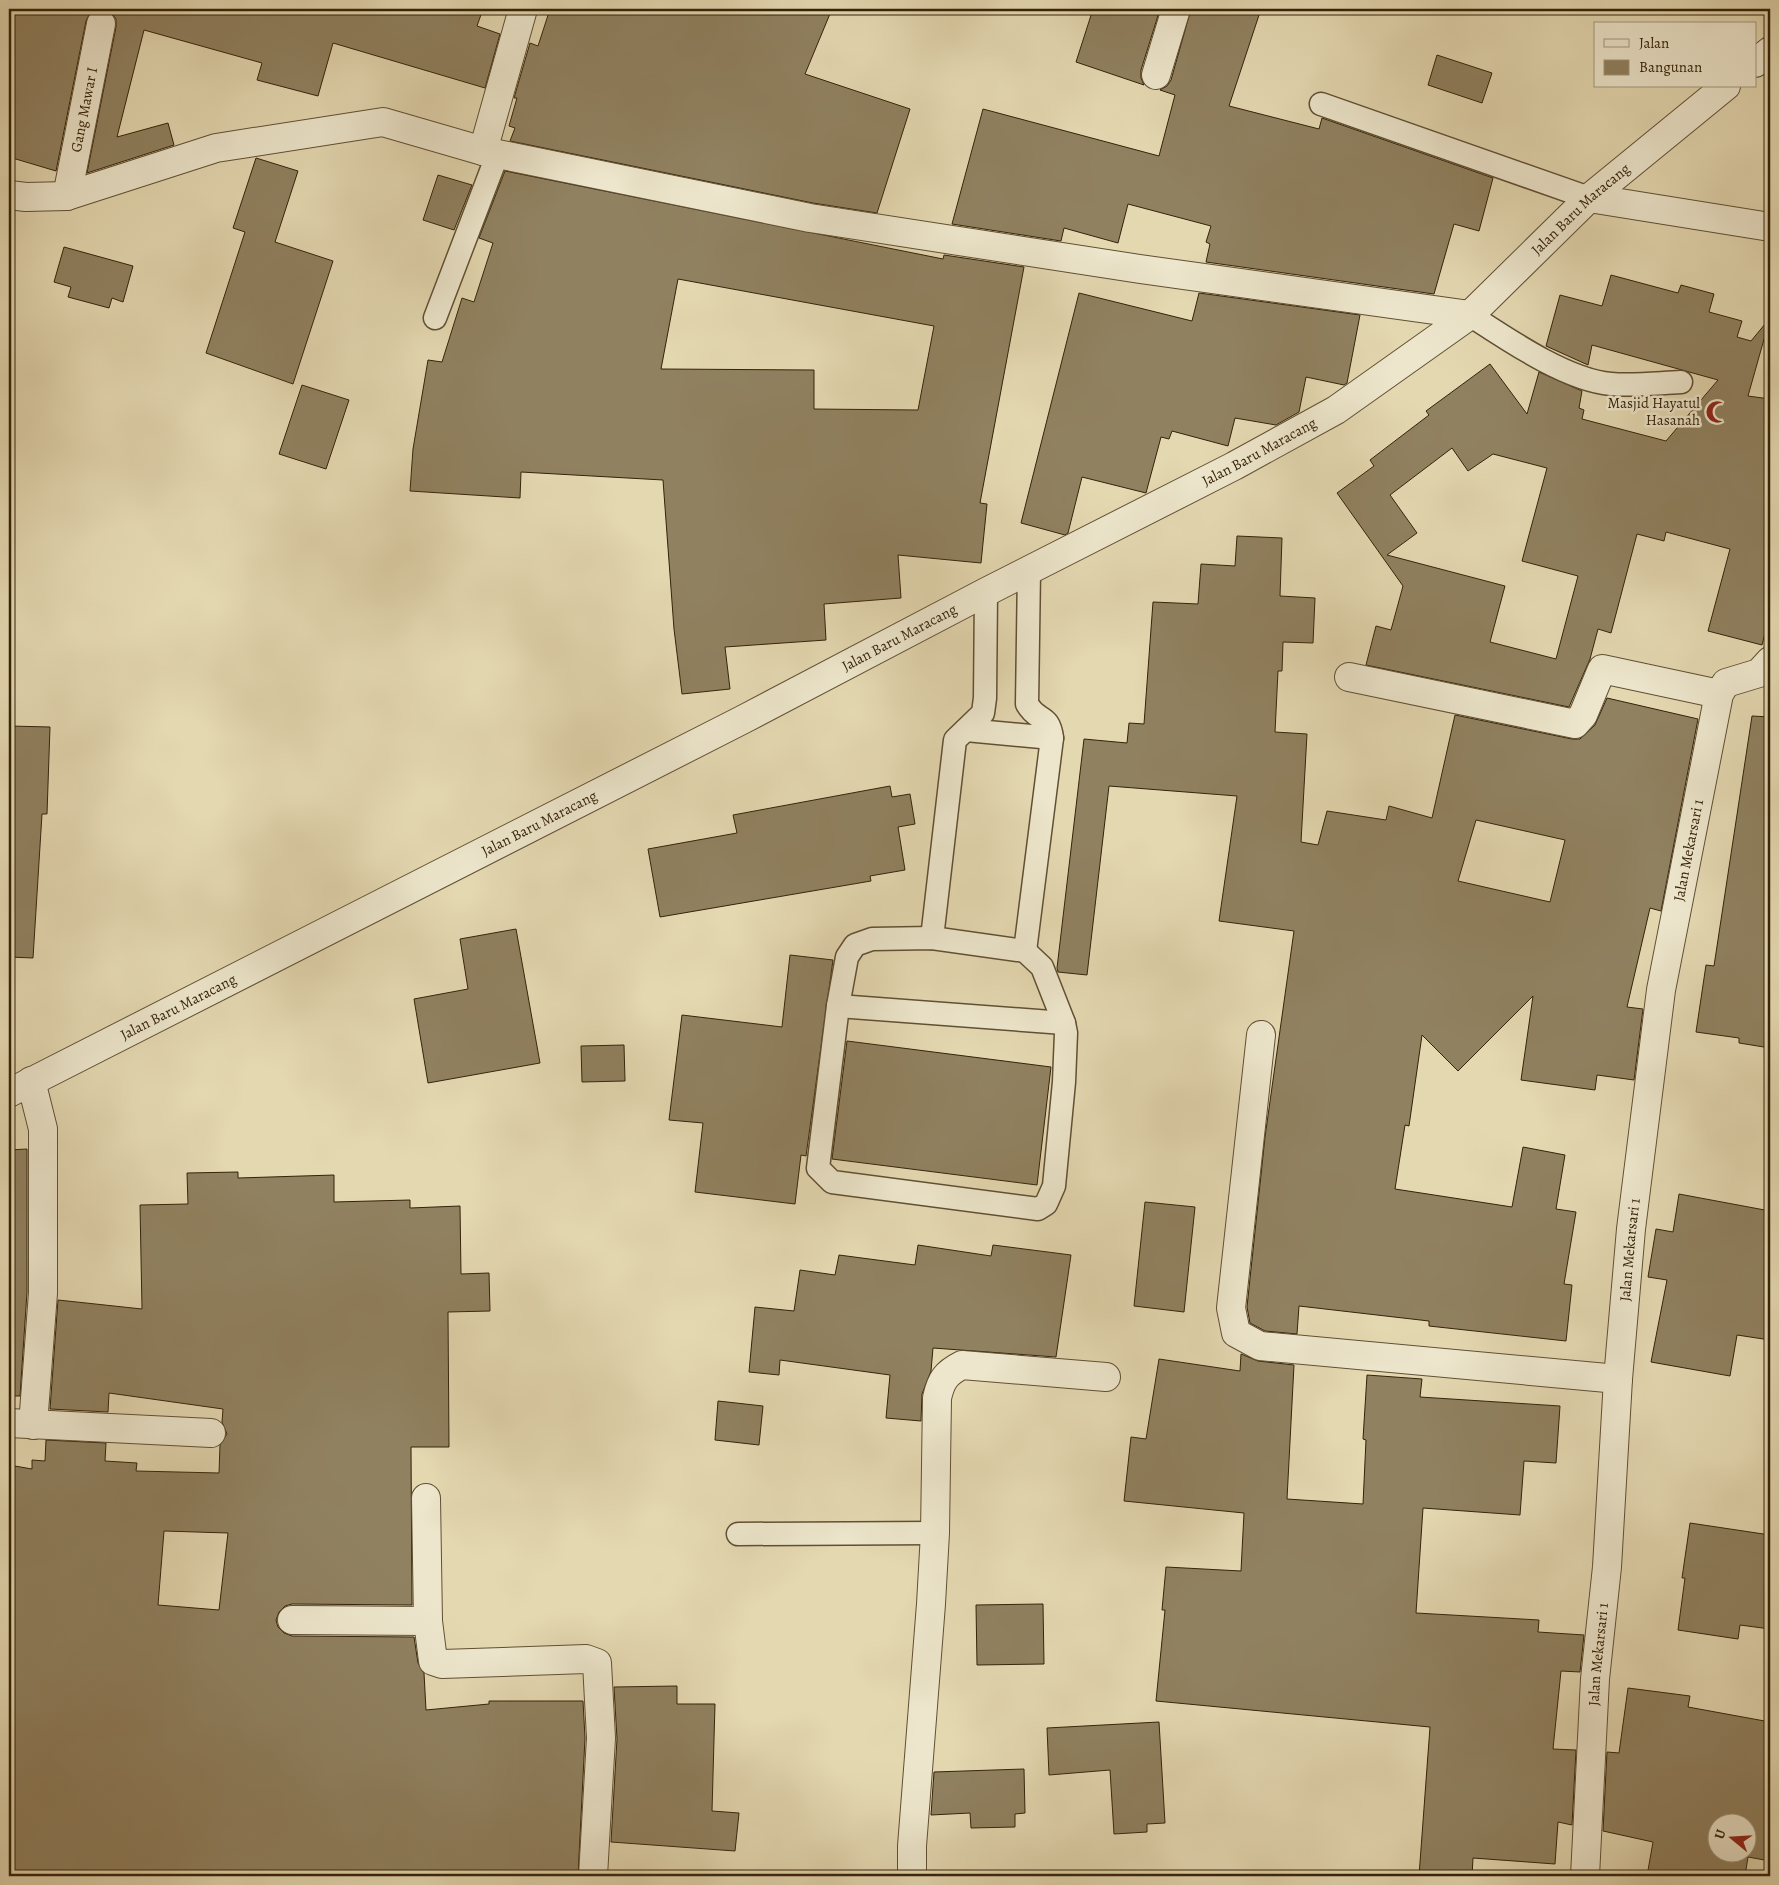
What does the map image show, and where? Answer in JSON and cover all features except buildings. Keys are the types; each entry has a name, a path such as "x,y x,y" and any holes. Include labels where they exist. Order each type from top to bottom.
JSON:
{"street":[{"path":"490,152 522,9"},
{"path":"1156,75 1176,9"},
{"name":"Gang Mawar I","path":"67,196 101,24"},
{"path":"1756,62 1770,51"},
{"name":"Jalan Baru Maracang","path":"20,1087 742,720 986,592 1234,466 1336,410 1470,315 1589,198 1724,88"},
{"path":"9,195 26,197 67,196 216,148 383,122 490,152 810,218 1140,269 1470,315"},
{"path":"1589,198 1770,227"},
{"path":"1349,677 1575,724 1583,715 1602,669 1719,694 1726,683 1759,673 1770,661"},
{"name":"Jalan Mekarsari 1","path":"1585,1876 1595,1679 1607,1567 1618,1379 1631,1229 1661,990 1719,694"},
{"path":"1261,1035 1231,1308 1236,1332 1260,1346 1618,1379"},
{"path":"20,1087 43,1129 43,1293 21,1424 211,1433"},
{"path":"912,1876 912,1846 935,1533 937,1398 940,1382 950,1371 962,1365 1106,1377"},
{"path":"426,1498 428,1621 433,1661 442,1664 586,1659 597,1664 600,1738 593,1876"},
{"path":"292,1620 428,1621"}],"lane":[{"path":"1321,104 1589,198"},
{"path":"435,318 490,152"},
{"path":"1470,315 1526,352 1579,375 1610,384 1681,382"},
{"path":"1025,951 1052,738 1050,725 1045,719 1033,714 1027,704 1029,570"},
{"path":"932,938 956,740 983,713 985,698 986,592"},
{"path":"966,730 1052,738"},
{"path":"932,938 1025,951 1042,967 1064,1023 1066,1033 1064,1082 1054,1186 1046,1204 1038,1209 832,1182 822,1175 818,1168 838,1006 847,957 855,945 872,939 932,938"},
{"path":"838,1006 1064,1023"},
{"path":"738,1534 935,1533"}],"place":[{"name":"Masjid Hayatul Hasanah","path":"1717,412"}]}
